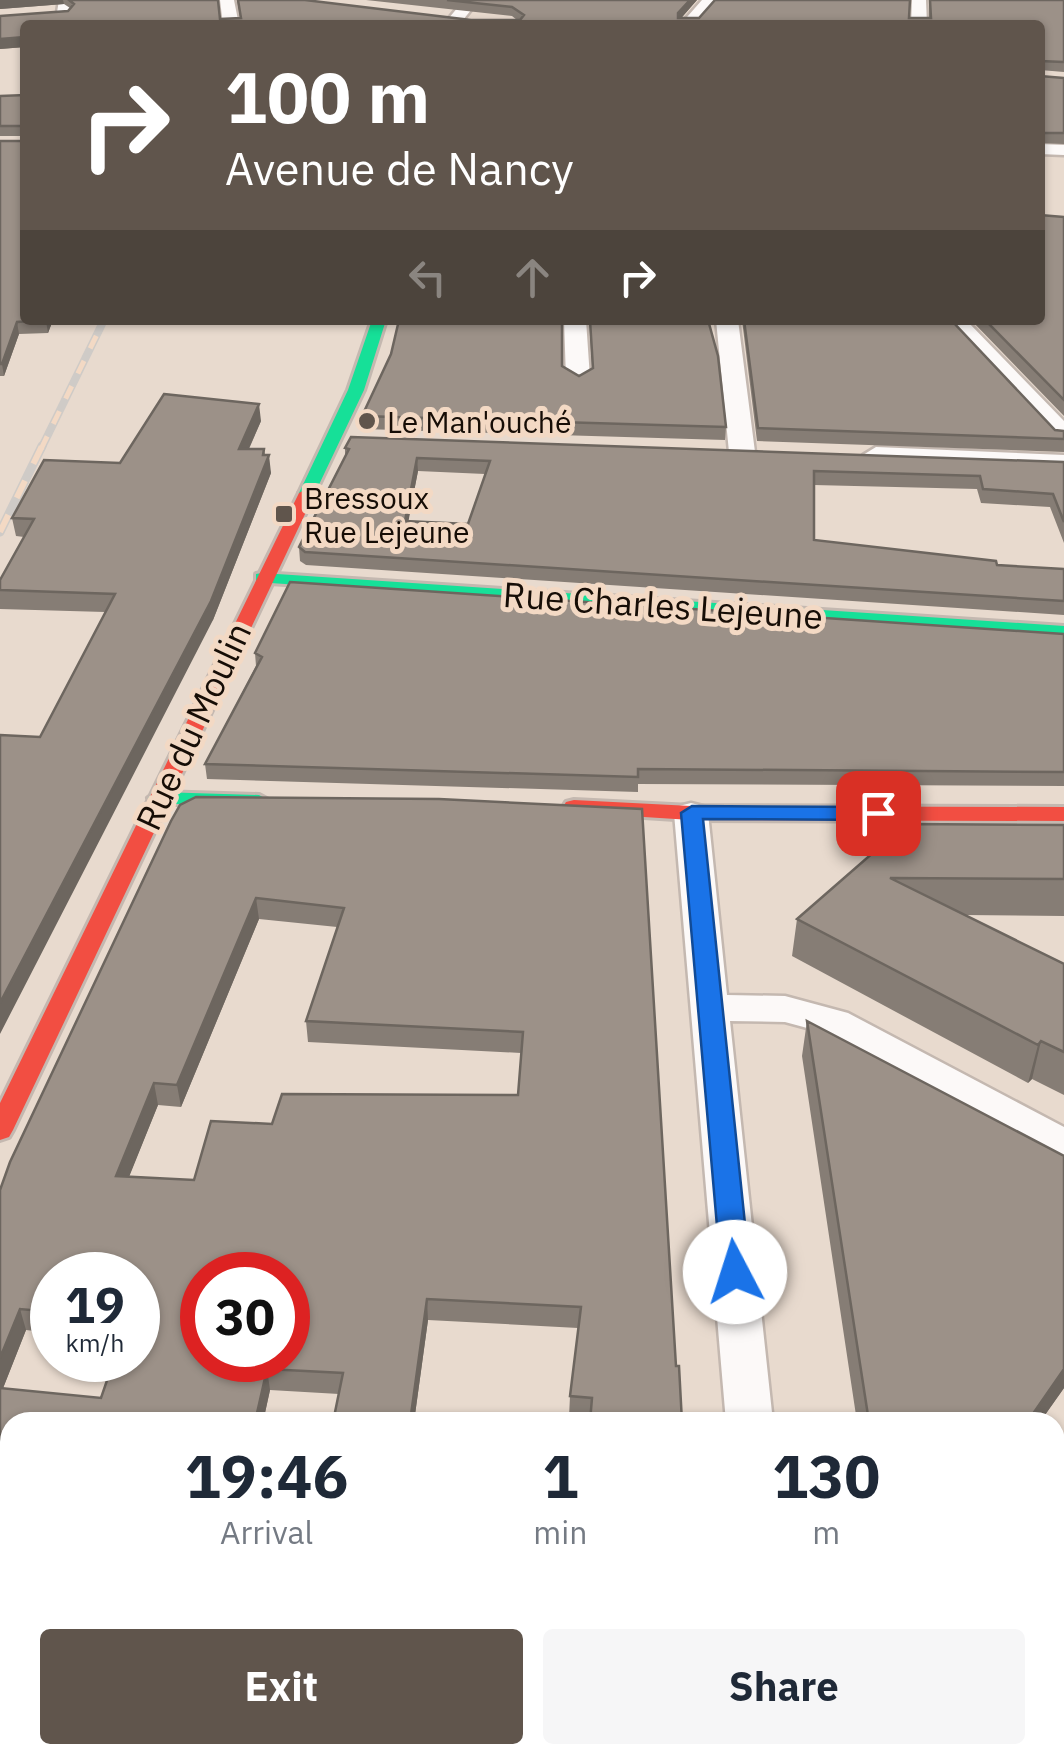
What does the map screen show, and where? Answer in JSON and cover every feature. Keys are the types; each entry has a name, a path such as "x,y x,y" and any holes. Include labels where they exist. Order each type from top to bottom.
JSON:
{"street":[{"path":"449,20 472,0"},
{"path":"692,20 710,0"},
{"name":"Rue du Moulin","path":"0,1130 262,578 346,440 378,325"},
{"path":"574,325 578,378"},
{"path":"728,325 742,452"},
{"path":"959,325 1064,434"},
{"path":"859,455 1064,462"},
{"name":"Rue Charles Lejeune","path":"262,578 1064,632"},
{"path":"159,798 286,801"},
{"path":"554,806 692,813 1064,814"},
{"path":"692,813 749,1412"},
{"path":"710,1008 784,1009 834,1022 1064,1146"}],"building":[{"path":"69,0 218,0 220,19 241,18 238,0 305,0 471,20 20,20 20,37 0,39 0,16 68,11 74,4"},
{"path":"447,0 690,0 678,18 699,18 715,0 910,0 909,18 931,18 930,0 1064,0 1064,62 1045,61 1045,20 520,20 524,15 512,7"},
{"path":"1045,76 1064,78 1064,133 1045,133"},
{"path":"20,95 20,126 0,126 0,96"},
{"path":"0,141 20,141 20,322 0,364"},
{"path":"1045,215 1064,217 1064,400 990,325 1045,325"},
{"path":"398,325 562,325 562,366 579,376 593,368 590,325 709,325 718,356 726,427 362,416 391,354"},
{"path":"745,325 956,325 1055,430 1064,431 1064,439 758,428"},
{"path":"164,394 259,404 239,449 264,449 263,455 269,455 211,601 0,1003 0,735 40,737 115,594 0,590 0,580 34,519 12,518 44,460 120,463"},
{"path":"351,437 1064,462 1064,522 1053,494 983,489 980,476 814,471 814,540 996,561 997,565 1064,569 1064,601 305,552 299,547 349,449 345,448","holes":["417,458 490,461 468,524 405,521"]},
{"path":"290,582 1064,634 1064,772 638,769 638,777 205,764 262,657 255,653"},
{"path":"196,797 439,799 642,809 681,1412 591,1412 592,1398 570,1396 581,1307 427,1299 411,1412 335,1412 343,1373 310,1371 310,1252 180,1252 180,1382 264,1382 257,1412 0,1412 0,1388 101,1398 106,1382 160,1382 160,1252 30,1252 30,1310 20,1309 0,1358 0,1190 180,805","holes":["256,898 344,908 306,1021 523,1032 518,1095 282,1094 272,1124 211,1121 194,1180 116,1176 154,1083 177,1085"]},
{"path":"906,824 1064,825 1064,879 890,878 1064,964 1064,1052 1041,1041 1038,1045 797,919"},
{"path":"807,1021 1064,1156 1064,1369 1034,1412 867,1412"}],"railway":[{"path":"41,449 102,325"},
{"path":"0,532 42,446"}],"traffic: fast":[{"path":"307,493 356,390 377,325"},
{"path":"262,578 1064,632"},
{"path":"159,798 259,801"}],"traffic: jam":[{"path":"0,1130 307,493"},
{"path":"574,807 691,813 1064,814"}],"place":[{"name":"Le Man'ouché","path":"367,421"},
{"name":"Bressoux Rue Lejeune","path":"284,514"}],"route":[{"path":"735,1272 692,813 878,813"}]}
